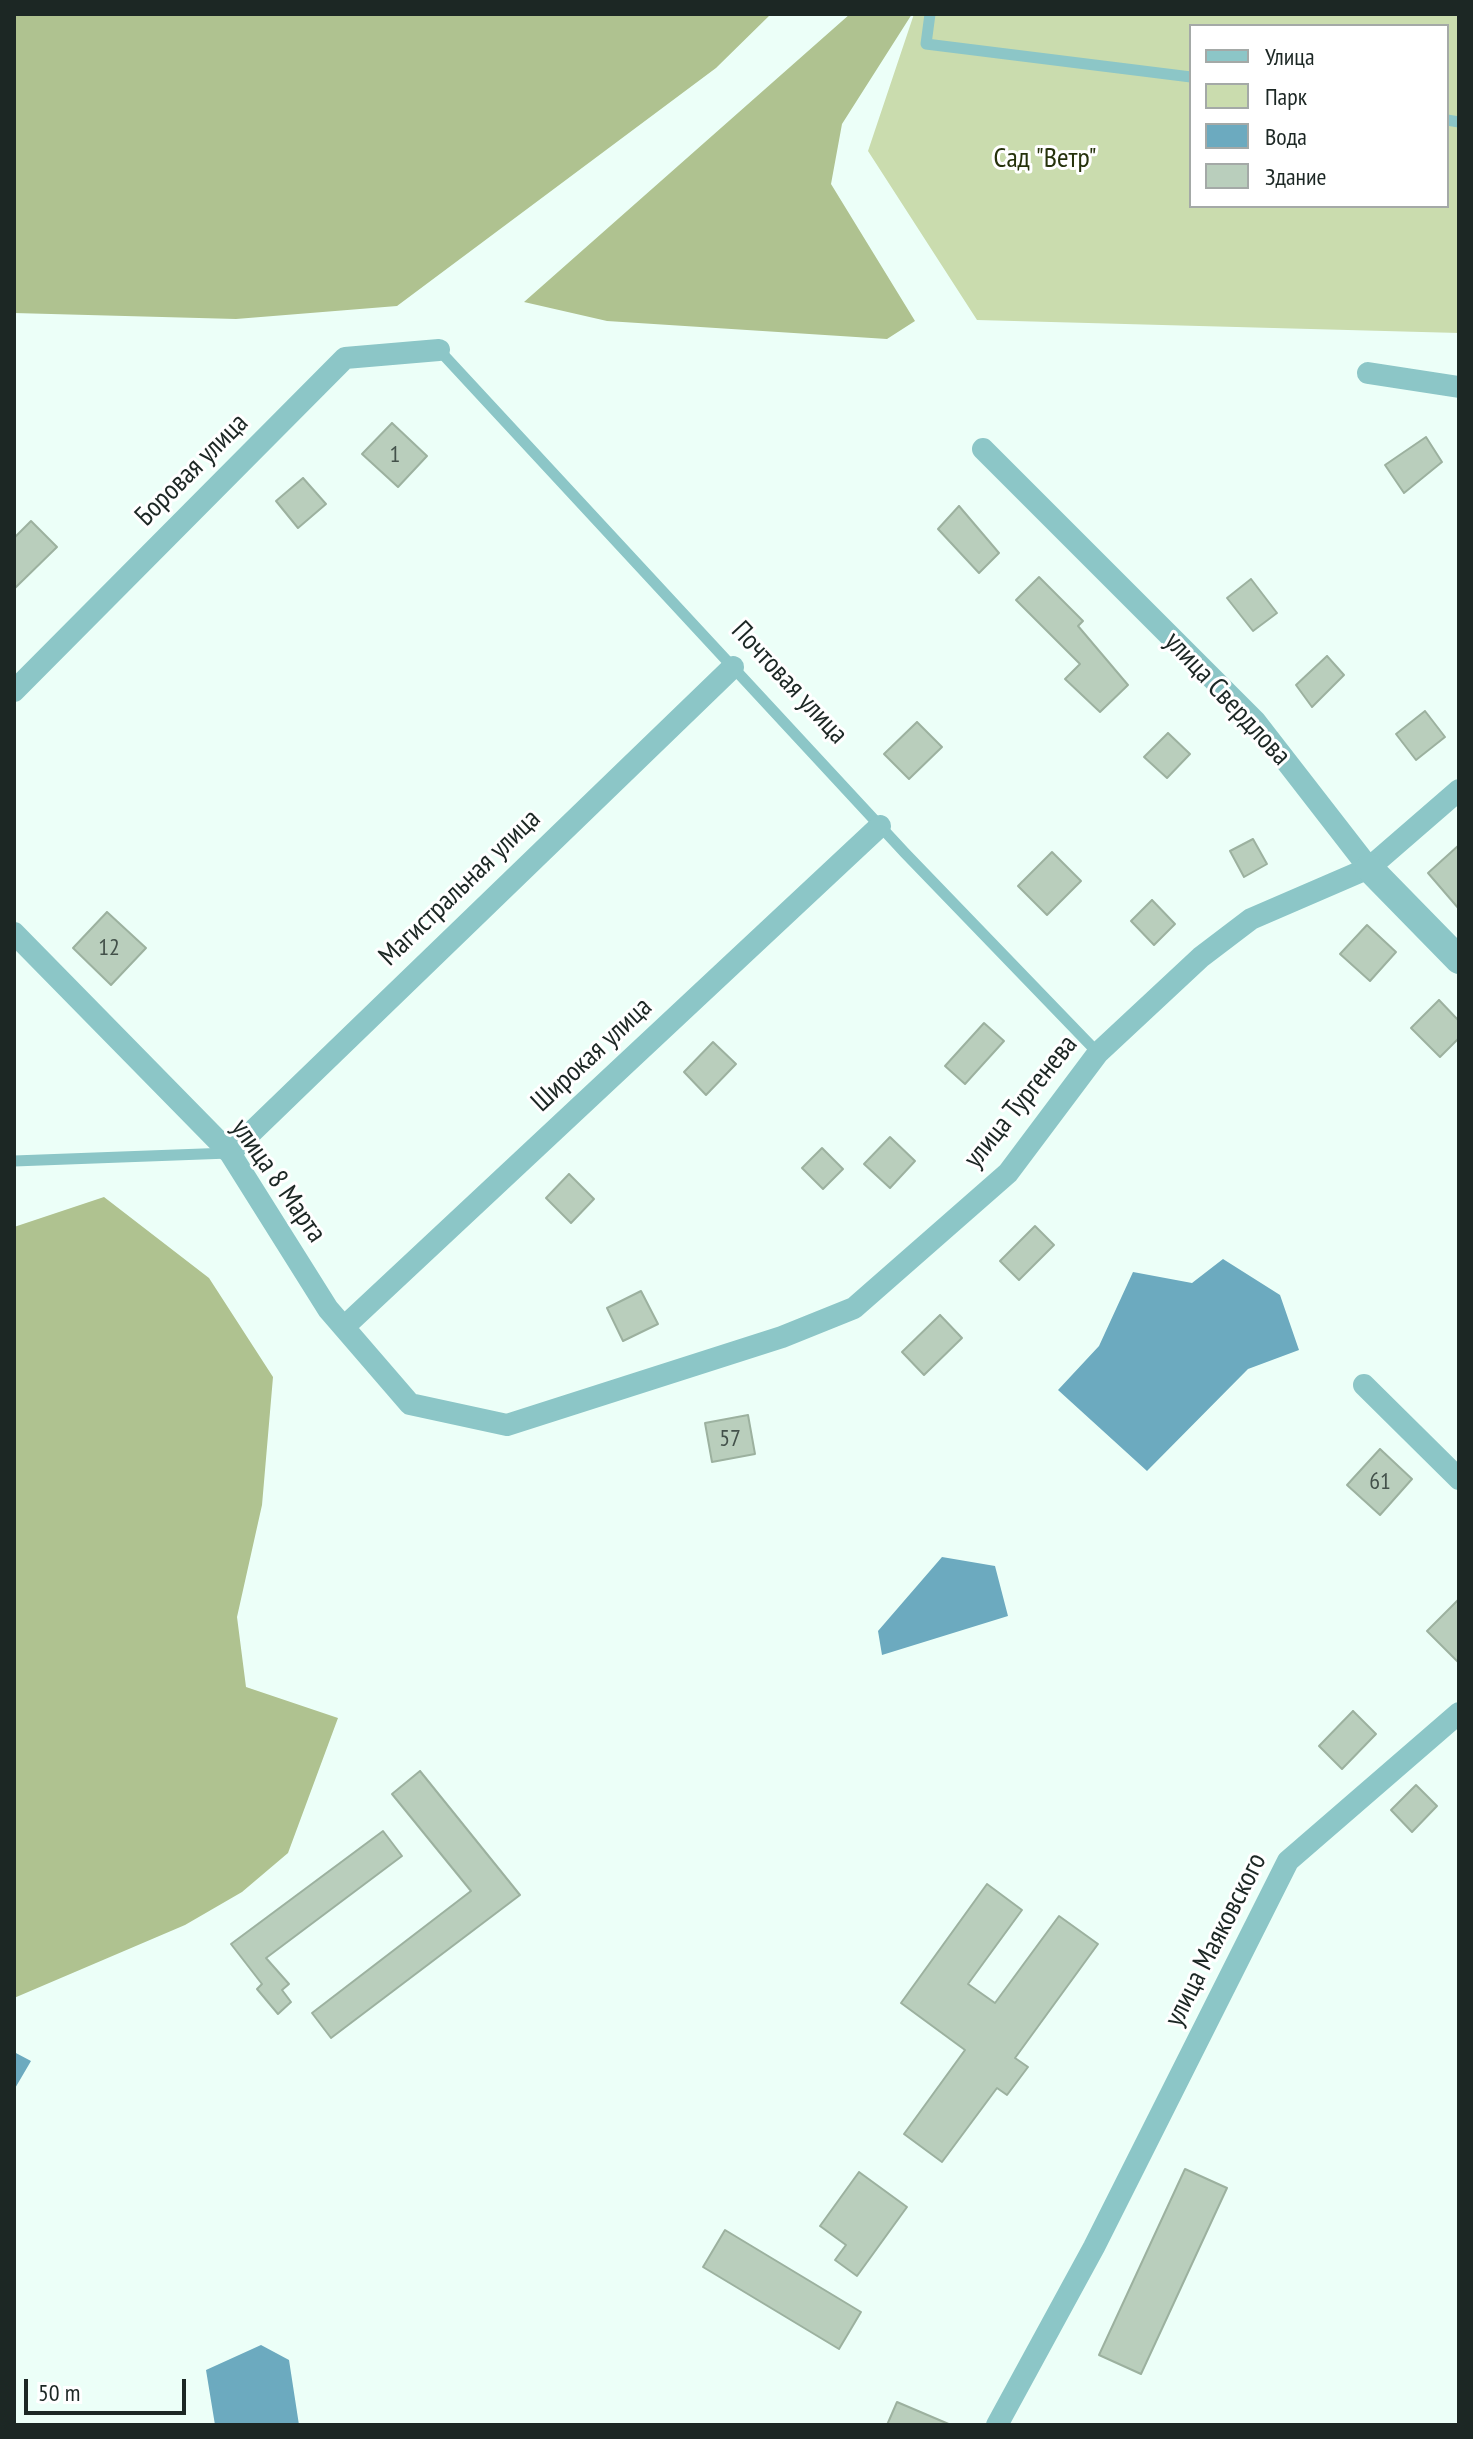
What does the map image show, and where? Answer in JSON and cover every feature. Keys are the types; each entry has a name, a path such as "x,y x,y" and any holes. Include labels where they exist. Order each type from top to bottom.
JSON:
{"street":[{"name":"Боровая улица","path":"14,691 345,358 439,350"},
{"path":"1368,373 1459,387"},
{"name":"улица Свердлова","path":"983,449 1255,721 1369,868 1459,960"},
{"name":"Магистральная улица","path":"230,1153 733,667"},
{"name":"улица Тургенева","path":"507,1425 782,1337 854,1308 1008,1173 1098,1053 1201,957 1251,919 1369,868 1459,790"},
{"name":"Широкая улица","path":"344,1327 880,826"},
{"name":"улица 8 Марта","path":"14,933 230,1153 328,1309 410,1404 507,1425"},
{"path":"1364,1385 1459,1479"},
{"name":"улица Маяковского","path":"997,2425 1094,2247 1288,1861 1459,1713"}],"lane":[{"path":"930,14 926,44 1189,77"},
{"name":"Почтовая улица","path":"439,350 880,826 1098,1053"},
{"path":"14,1161 230,1153"}],"green space":[{"path":"14,14 771,14 716,68 397,306 236,319 14,313"},
{"path":"850,14 912,14 842,124 831,184 915,321 887,339 607,321 524,302"},
{"name":"Сад \"Ветр\"","path":"914,14 1459,14 1459,333 977,320 868,151"},
{"path":"104,1197 209,1278 273,1377 262,1505 237,1617 246,1687 338,1718 288,1853 242,1892 185,1925 14,1998 14,1227"}],"water":[{"path":"1223,1259 1280,1295 1299,1350 1248,1369 1147,1471 1058,1390 1099,1346 1133,1272 1192,1283"},
{"path":"942,1557 995,1566 1008,1616 882,1655 878,1631"},
{"path":"14,2052 31,2061 14,2090"},
{"path":"261,2345 289,2360 299,2425 215,2425 206,2370"}],"building":[{"path":"392,423 427,456 398,487 362,454"},
{"path":"1426,437 1442,462 1404,493 1385,465"},
{"path":"303,478 326,504 298,528 276,501"},
{"path":"959,506 999,553 979,573 938,529"},
{"path":"31,521 57,547 14,589 14,538"},
{"path":"1039,577 1083,621 1078,626 1128,685 1100,712 1065,679 1080,664 1016,600"},
{"path":"1251,579 1277,613 1253,631 1227,598"},
{"path":"1327,656 1344,675 1312,707 1296,685"},
{"path":"1425,711 1445,737 1416,760 1396,734"},
{"path":"917,722 942,747 909,779 884,754"},
{"path":"1168,733 1190,754 1167,778 1144,757"},
{"path":"1253,839 1267,864 1244,877 1230,851"},
{"path":"1459,845 1459,909 1428,873"},
{"path":"1052,852 1081,881 1047,915 1018,886"},
{"path":"1152,900 1175,924 1154,945 1131,921"},
{"path":"107,912 146,948 111,985 73,948"},
{"path":"1367,925 1396,952 1370,981 1340,954"},
{"path":"1439,1000 1459,1021 1459,1038 1440,1057 1411,1028"},
{"path":"984,1023 1004,1041 965,1084 945,1066"},
{"path":"713,1042 736,1064 706,1095 684,1072"},
{"path":"890,1137 915,1161 890,1188 864,1164"},
{"path":"822,1148 843,1169 823,1189 802,1168"},
{"path":"569,1174 594,1199 571,1223 546,1198"},
{"path":"1035,1226 1054,1245 1019,1280 1000,1261"},
{"path":"641,1291 658,1324 623,1341 607,1308"},
{"path":"940,1315 962,1338 924,1375 902,1352"},
{"path":"748,1415 755,1454 712,1462 705,1423"},
{"path":"1380,1449 1412,1479 1380,1515 1347,1485"},
{"path":"1459,1599 1459,1663 1427,1631"},
{"path":"1353,1711 1376,1734 1342,1769 1319,1746"},
{"path":"420,1771 520,1895 331,2038 312,2013 471,1891 392,1794"},
{"path":"1416,1785 1437,1806 1412,1832 1391,1810"},
{"path":"383,1831 402,1856 266,1958 289,1984 282,1990 291,2002 278,2014 257,1989 262,1984 231,1944"},
{"path":"987,1884 1022,1910 968,1984 995,2003 1059,1916 1098,1944 1015,2058 1028,2067 1007,2095 997,2088 942,2162 904,2134 965,2050 901,2003"},
{"path":"1185,2169 1227,2188 1141,2374 1099,2355"},
{"path":"859,2172 907,2207 857,2276 835,2260 846,2245 820,2226"},
{"path":"725,2230 861,2312 839,2349 703,2267"},
{"path":"897,2402 951,2425 887,2425"}]}
